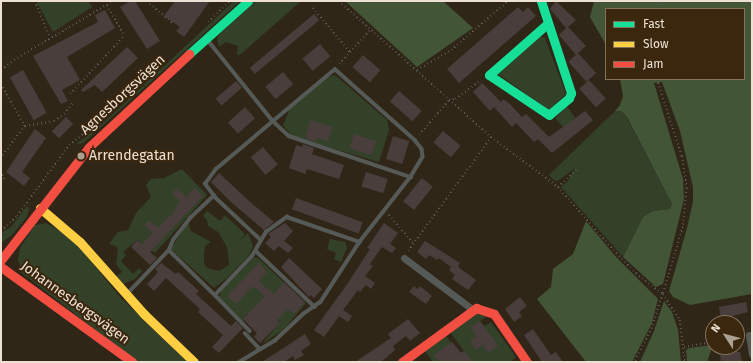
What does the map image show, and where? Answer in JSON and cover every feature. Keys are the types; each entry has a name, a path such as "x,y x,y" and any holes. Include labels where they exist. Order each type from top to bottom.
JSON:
{"street":[{"name":"Agnesborgsvägen","path":"1,260 89,147 248,1"},
{"path":"541,1 547,24 571,93 554,113 549,115 489,75 547,24"},
{"path":"40,208 80,242 126,295 194,362"},
{"path":"404,258 472,309"},
{"name":"Johannesbergsvägen","path":"1,267 132,362"},
{"path":"402,362 472,309 482,308 494,314 526,362"},
{"path":"749,335 752,354"}],"lane":[{"path":"206,38 273,121 294,139 411,177"},
{"path":"240,362 275,341 304,314 315,308 360,242 384,209 411,177 424,157 422,149 415,140 335,69 229,157 206,181 206,187 214,196 260,240"},
{"path":"126,295 169,250 173,240 190,218 214,196"},
{"path":"215,295 256,251 260,240 276,223 287,216 360,242"},
{"path":"169,250 250,331"},
{"path":"256,251 315,308"},
{"path":"245,333 260,349"}],"path":[{"path":"34,1 50,39"},
{"path":"1,70 113,1"},
{"path":"147,1 173,24"},
{"path":"339,1 491,136 558,186 619,256 639,276 663,294 680,320 685,362"},
{"path":"416,70 451,50 508,1"},
{"path":"70,94 122,38 123,34 106,5"},
{"path":"313,8 350,52"},
{"path":"335,69 371,29"},
{"path":"415,140 449,100 455,99 489,75"},
{"path":"635,362 652,328 663,294 682,227 687,188 682,156 657,80"},
{"path":"1,84 25,126"},
{"path":"1,158 25,126 54,121 64,114 74,101"},
{"path":"404,258 491,136"},
{"path":"558,186 577,169"},
{"path":"1,171 5,182"},
{"path":"384,209 414,244"},
{"path":"684,347 705,343"}],"green space":[{"path":"36,1 88,1 92,7 53,32"},
{"path":"234,1 240,1 83,143 75,145 102,124"},
{"path":"255,1 301,1 241,54 237,55 238,46 226,42 219,47 217,39 220,34"},
{"path":"345,1 443,1 473,28 417,67"},
{"path":"594,1 752,1 752,294 690,305 673,297 669,291 693,202 693,187 680,131 662,82 654,83 683,179 684,199 663,284 656,287 623,257 643,217 653,211 670,209 672,204 627,117 621,111 615,111 620,105 623,96 620,80 745,80 745,8 605,8 605,43 590,17"},
{"path":"539,36 545,38 566,94 549,110 498,74"},
{"path":"335,75 387,120 389,130 379,162 303,140 291,135 283,125 290,108 326,78"},
{"path":"567,106 575,118 564,128 555,118"},
{"path":"615,111 621,111 627,118 672,204 670,209 653,211 643,217 623,257 561,187 567,182 575,168 559,180 555,181 549,175"},
{"path":"182,169 207,195 155,253 137,240 123,252 126,255 121,261 133,274 139,268 142,271 135,279 123,284 116,276 122,272 116,264 118,249 116,246 109,244 118,232 128,230 136,213 151,197 146,185 151,179 164,178"},
{"path":"27,206 29,209 27,217 12,235 1,243 1,233 11,227"},
{"path":"207,211 220,221 225,215 220,211 224,214 245,234 237,243 248,233 253,246 249,255 227,278 214,288 171,249 188,222 191,231 211,242 205,246 204,263 207,268 219,271 229,265 227,247 218,232 208,226 207,220 203,216"},
{"path":"586,221 616,257 658,299 652,323 632,362 586,362 537,299 551,287 553,269 573,254"},
{"path":"46,223 63,233 80,248 121,298 187,362 137,362 22,273 18,259 20,248 35,225"},
{"path":"330,239 345,242 347,248 341,262 334,259 336,253 327,249"},
{"path":"254,257 258,258 306,303 284,329 262,344 280,322 259,303 243,319 244,322 219,297 222,290"},
{"path":"664,301 672,312 678,330 681,362 640,362 654,331"},
{"path":"476,312 487,316 480,321 484,326 491,322 516,357 511,362 433,362 424,350 445,335 460,354 464,351 450,332"},
{"path":"705,346 705,355 709,355 707,362 687,362 686,350 689,348"}],"building":[{"path":"130,1 135,1 160,41 147,49 120,7"},
{"path":"175,1 210,1 184,37 176,31 180,27 164,16"},
{"path":"556,1 576,20 568,27 586,46 576,55 559,35 566,28 550,9"},
{"path":"518,7 523,12 528,7 536,16 459,83 447,69"},
{"path":"105,10 115,28 67,57 80,80 62,90 68,101 61,104 33,56 98,22 95,15"},
{"path":"314,14 319,20 255,74 250,68"},
{"path":"320,44 330,56 313,71 302,59"},
{"path":"127,47 138,58 102,92 95,85 83,92 81,90"},
{"path":"578,53 596,73 586,82 568,62"},
{"path":"363,55 380,70 370,82 353,67"},
{"path":"23,70 47,113 34,120 10,77"},
{"path":"283,72 293,84 276,99 265,87"},
{"path":"589,80 606,99 596,107 579,89"},
{"path":"236,81 242,88 222,106 216,99"},
{"path":"482,83 501,102 503,99 522,117 526,114 549,137 585,111 593,120 552,153 538,139 534,142 516,123 512,127 494,107 490,111 473,92"},
{"path":"399,91 422,111 412,121 390,102"},
{"path":"245,107 255,118 238,134 228,122"},
{"path":"66,117 73,124 59,138 52,131"},
{"path":"310,120 332,127 328,141 317,138 316,142 305,138"},
{"path":"35,129 46,138 22,172 30,178 24,186 6,172"},
{"path":"443,131 461,146 451,157 433,142"},
{"path":"354,134 376,141 371,155 349,148"},
{"path":"393,136 409,141 402,164 386,159"},
{"path":"303,144 314,148 312,154 344,165 339,179 307,169 305,174 289,168 296,145 302,147"},
{"path":"263,147 278,165 266,175 251,157"},
{"path":"366,172 388,179 383,193 361,186"},
{"path":"219,173 274,222 264,230 231,202 211,182"},
{"path":"422,178 433,187 414,210 403,201"},
{"path":"177,188 186,197 195,188 203,196 150,252 157,258 150,265 131,247 137,240 142,244 153,233 144,225 149,220 158,228 176,210 174,208 180,202 172,193"},
{"path":"296,198 363,222 359,234 292,209"},
{"path":"285,223 293,231 284,241 293,248 288,253 279,246 274,251 265,243 271,237 268,234"},
{"path":"384,223 398,233 390,244 396,248 392,253 382,247 370,264 373,266 365,276 375,283 371,289 366,285 360,292 358,290 343,310 352,316 348,322 339,316 324,337 314,330 348,283 370,249 367,248"},
{"path":"425,241 460,263 458,267 476,280 468,290 452,279 455,275 449,270 451,267 439,258 437,260 429,255 426,259 417,252"},
{"path":"289,258 322,289 314,298 311,295 309,297 281,267"},
{"path":"161,263 176,274 178,272 199,291 196,294 231,326 236,321 243,328 219,353 212,347 223,335 198,312 200,309 166,278 154,291 147,284 158,272 155,269"},
{"path":"259,263 267,272 258,281 274,294 284,282 305,302 294,314 288,309 277,320 280,323 260,343 254,337 257,333 243,319 265,296 253,286 236,304 227,296"},
{"path":"414,286 418,289 420,286 432,296 426,304 409,292"},
{"path":"520,297 527,306 519,312 522,316 514,322 505,309"},
{"path":"746,302 748,312 736,315 720,315 719,307"},
{"path":"408,319 420,333 410,341 406,336 393,346 395,350 381,362 355,362 391,338 388,334"},
{"path":"480,321 498,346 488,353 483,345 476,350 470,341 477,336 471,327"},
{"path":"533,329 551,355 556,352 563,362 542,362 524,335"},
{"path":"305,334 311,344 301,351 304,355 295,360 293,356 284,362 262,362"},
{"path":"452,342 461,353 464,351 473,362 440,362 434,355"},
{"path":"720,355 741,355 742,362 721,362"}],"traffic: fast":[{"path":"189,54 248,1"},
{"path":"541,1 571,93 569,98 549,115 489,75 547,24"}],"traffic: slow":[{"path":"40,208 80,242 144,314 194,362"}],"traffic: jam":[{"path":"1,260 89,147 189,54"},
{"path":"1,267 132,362"},
{"path":"402,362 476,308 494,314 527,362"}],"place":[{"name":"Arrendegatan","path":"81,156"}]}
